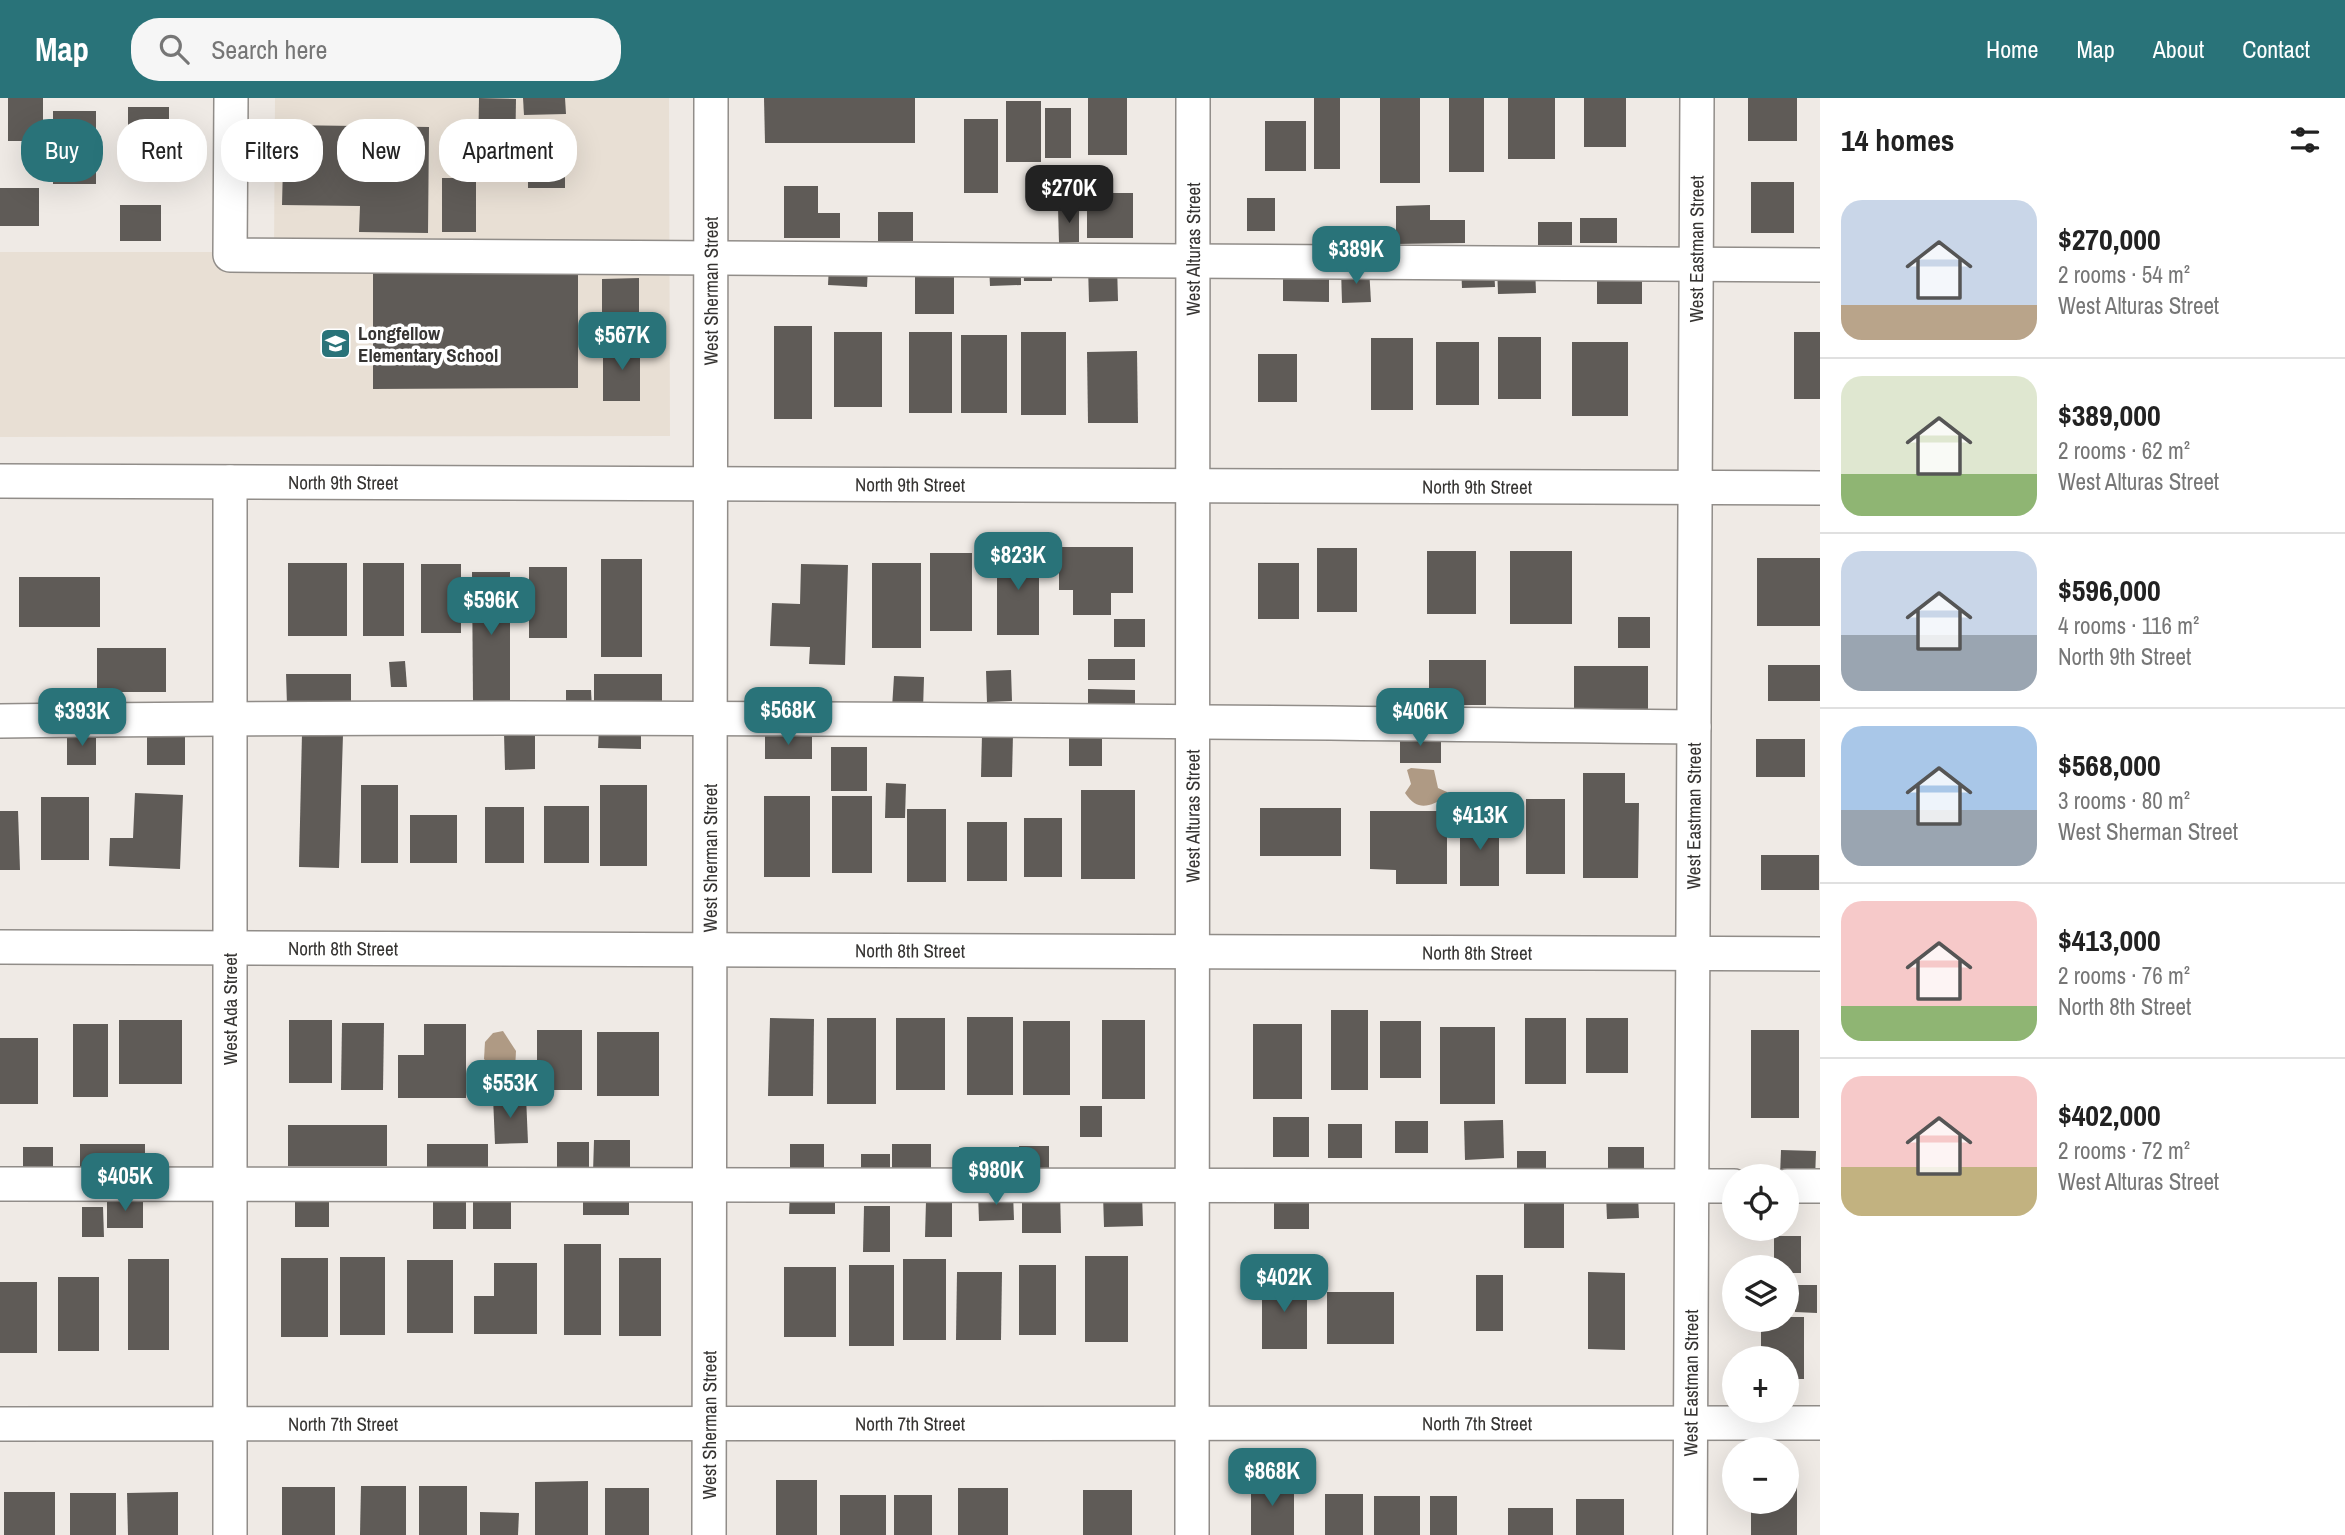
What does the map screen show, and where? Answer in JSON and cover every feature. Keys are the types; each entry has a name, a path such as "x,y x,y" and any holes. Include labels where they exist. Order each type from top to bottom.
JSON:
{"street":[{"path":"231,98 230,255 1820,265"},
{"name":"West Sherman Street","path":"709,1535 711,98"},
{"name":"West Alturas Street","path":"1192,1535 1193,98"},
{"name":"West Eastman Street","path":"1690,1535 1698,98"},
{"name":"North 9th Street","path":"0,481 1820,488"},
{"name":"West Ada Street","path":"230,482 230,1535"},
{"path":"0,721 230,718 710,719 1694,727"},
{"name":"North 8th Street","path":"0,947 1820,954"},
{"path":"0,1184 1722,1186"},
{"path":"1799,1186 1820,1186"},
{"name":"North 7th Street","path":"0,1424 1820,1423"}],"shaded area":[{"name":"Longfellow Elementary School","path":"275,98 669,98 670,436 0,437 0,252 274,252 274,182 323,182 323,119 275,119"},
{"path":"1407,770 1434,770 1438,788 1447,792 1447,798 1425,806 1410,799 1405,793 1411,784"},
{"path":"503,1031 516,1051 515,1070 506,1074 495,1073 484,1059 485,1042 493,1033"}],"building":[{"path":"8,98 43,98 43,119 21,119 21,141 8,141"},
{"path":"479,98 516,99 516,119 479,119"},
{"path":"523,98 565,98 566,114 524,115"},
{"path":"764,98 915,98 915,143 765,143"},
{"path":"1088,98 1127,98 1127,155 1088,155"},
{"path":"1314,98 1340,98 1340,169 1314,169"},
{"path":"1380,98 1420,98 1420,183 1380,183"},
{"path":"1449,98 1484,98 1484,172 1449,172"},
{"path":"1508,98 1555,98 1555,159 1508,159"},
{"path":"1584,98 1626,98 1626,147 1584,147"},
{"path":"1748,98 1797,98 1797,141 1748,141"},
{"path":"1006,101 1041,101 1041,162 1006,162"},
{"path":"128,107 169,107 169,119 128,119"},
{"path":"1045,108 1071,108 1071,158 1045,158"},
{"path":"53,111 96,111 96,119 53,119"},
{"path":"964,119 998,119 998,193 964,193"},
{"path":"1265,121 1306,121 1306,171 1265,171"},
{"path":"323,126 337,126 337,182 425,182 425,127 429,127 428,233 359,232 360,206 282,205 283,182 323,182"},
{"path":"53,182 96,182 96,184"},
{"path":"442,182 476,182 476,232 442,232"},
{"path":"528,182 565,182 565,188 528,188"},
{"path":"1751,182 1794,182 1794,233 1751,233"},
{"path":"784,186 818,186 818,213 840,213 840,238 784,238"},
{"path":"0,188 39,188 39,226 0,226"},
{"path":"1087,193 1133,193 1133,238 1087,238"},
{"path":"1247,198 1275,198 1275,231 1247,231"},
{"path":"120,205 161,205 161,241 120,241"},
{"path":"1430,205 1430,220 1465,220 1465,243 1396,244 1396,206"},
{"path":"1058,207 1079,207 1079,242 1059,243"},
{"path":"878,212 913,212 913,241 878,241"},
{"path":"1580,218 1617,218 1617,243 1580,243"},
{"path":"1538,222 1572,222 1572,245 1538,245"},
{"path":"1021,264 1021,285 990,286 989,265"},
{"path":"829,265 868,266 867,287 828,285"},
{"path":"1117,265 1118,301 1089,302 1088,266"},
{"path":"1494,265 1495,287 1462,288 1461,266"},
{"path":"1535,265 1536,293 1498,294 1497,266"},
{"path":"1023,266 1052,266 1052,281 1024,281"},
{"path":"578,267 578,388 373,389 373,268"},
{"path":"1283,267 1329,268 1329,302 1283,301"},
{"path":"1369,268 1371,302 1342,303 1341,269"},
{"path":"1642,268 1642,304 1597,304 1597,269"},
{"path":"915,276 954,276 954,314 915,314"},
{"path":"639,278 639,337 602,337 602,279"},
{"path":"774,326 812,326 812,419 774,419"},
{"path":"834,332 882,332 882,407 834,407"},
{"path":"909,332 952,332 952,413 909,413"},
{"path":"1021,332 1066,332 1066,415 1021,415"},
{"path":"1794,332 1820,332 1820,399 1794,399"},
{"path":"961,335 1007,335 1007,413 961,413"},
{"path":"1498,337 1541,337 1541,399 1498,399"},
{"path":"1371,338 1413,338 1413,410 1371,410"},
{"path":"1436,342 1479,342 1479,405 1436,405"},
{"path":"1572,342 1628,342 1628,416 1572,416"},
{"path":"603,343 640,343 640,401 603,401"},
{"path":"1137,351 1138,423 1088,423 1087,352"},
{"path":"1258,354 1297,354 1297,402 1258,402"},
{"path":"1059,547 1133,547 1133,593 1111,593 1111,615 1073,615 1073,590 1059,590"},
{"path":"1317,548 1357,548 1357,612 1317,612"},
{"path":"997,549 1039,549 1039,635 997,635"},
{"path":"1427,551 1476,551 1476,614 1427,614"},
{"path":"1510,551 1572,551 1572,624 1510,624"},
{"path":"930,553 972,553 972,631 930,631"},
{"path":"1757,558 1820,558 1820,626 1757,626"},
{"path":"601,559 642,559 642,657 601,657"},
{"path":"288,563 347,563 347,636 288,636"},
{"path":"363,563 404,563 404,636 363,636"},
{"path":"872,563 921,563 921,648 872,648"},
{"path":"1258,563 1299,563 1299,619 1258,619"},
{"path":"421,564 461,564 461,633 421,633"},
{"path":"801,564 848,565 845,665 809,664 810,647 770,646 772,603 800,604"},
{"path":"529,567 567,567 567,638 529,638"},
{"path":"472,572 510,572 510,703 473,702"},
{"path":"19,577 100,577 100,627 19,627"},
{"path":"1618,617 1650,617 1650,648 1618,648"},
{"path":"1114,619 1145,619 1145,647 1114,647"},
{"path":"97,648 166,648 166,692 97,692"},
{"path":"1088,659 1135,659 1135,680 1088,680"},
{"path":"1429,660 1486,660 1486,705 1429,705"},
{"path":"405,661 407,687 391,687 389,662"},
{"path":"1768,665 1820,665 1820,701 1768,701"},
{"path":"1574,666 1648,666 1648,711 1574,711"},
{"path":"1011,670 1012,701 987,702 986,671"},
{"path":"286,674 351,674 351,705 287,705"},
{"path":"594,674 662,674 662,709 594,709"},
{"path":"894,676 924,677 923,710 892,708"},
{"path":"1088,689 1135,690 1135,711 1088,710"},
{"path":"566,690 591,690 592,709 566,710"},
{"path":"758,690 801,690 801,708 758,708"},
{"path":"599,727 641,729 641,749 598,748"},
{"path":"147,729 185,729 185,765 147,765"},
{"path":"67,732 96,732 96,765 67,765"},
{"path":"535,732 535,769 505,770 504,733"},
{"path":"302,733 343,734 339,868 299,867"},
{"path":"1400,733 1441,733 1441,763 1400,763"},
{"path":"982,734 1013,734 1012,777 981,777"},
{"path":"1069,734 1102,734 1102,766 1069,766"},
{"path":"765,735 812,735 812,759 765,759"},
{"path":"1756,739 1805,739 1805,777 1756,777"},
{"path":"831,747 867,747 867,791 831,791"},
{"path":"1583,773 1625,773 1625,803 1639,803 1638,878 1583,878"},
{"path":"886,783 906,784 905,818 885,818"},
{"path":"361,785 398,785 398,863 361,863"},
{"path":"600,785 647,785 647,866 600,866"},
{"path":"1081,790 1135,790 1135,879 1081,879"},
{"path":"135,793 183,795 180,869 109,866 110,838 133,838"},
{"path":"764,796 810,796 810,877 764,877"},
{"path":"832,796 872,796 872,873 832,873"},
{"path":"41,797 89,797 89,860 41,860"},
{"path":"1526,799 1565,799 1565,874 1526,874"},
{"path":"544,806 589,806 589,863 544,863"},
{"path":"485,807 524,807 524,863 485,863"},
{"path":"1260,808 1341,808 1341,856 1260,856"},
{"path":"907,809 946,809 946,882 907,882"},
{"path":"0,811 18,811 20,870 0,870"},
{"path":"1370,811 1447,811 1447,884 1396,884 1396,870 1370,869"},
{"path":"410,815 457,815 457,863 410,863"},
{"path":"1024,818 1062,818 1062,877 1024,877"},
{"path":"1460,819 1499,819 1499,886 1460,886"},
{"path":"967,822 1007,822 1007,881 967,881"},
{"path":"1761,855 1819,855 1819,890 1761,890"},
{"path":"1331,1010 1368,1010 1368,1090 1331,1090"},
{"path":"967,1017 1013,1017 1013,1095 967,1095"},
{"path":"770,1018 814,1019 813,1096 768,1096"},
{"path":"827,1018 876,1018 876,1104 827,1104"},
{"path":"896,1018 945,1018 945,1090 896,1090"},
{"path":"1525,1018 1566,1018 1566,1084 1525,1084"},
{"path":"1586,1018 1628,1018 1628,1073 1586,1073"},
{"path":"119,1020 182,1020 182,1084 119,1084"},
{"path":"289,1020 332,1020 332,1083 289,1083"},
{"path":"1102,1020 1145,1020 1145,1099 1102,1099"},
{"path":"1023,1021 1070,1021 1070,1095 1023,1095"},
{"path":"1380,1021 1421,1021 1421,1078 1380,1078"},
{"path":"342,1023 384,1023 383,1090 341,1090"},
{"path":"73,1024 108,1024 108,1097 73,1097"},
{"path":"424,1024 466,1024 466,1098 398,1098 398,1055 424,1055"},
{"path":"1253,1024 1302,1024 1302,1099 1253,1099"},
{"path":"1440,1027 1495,1027 1495,1104 1440,1104"},
{"path":"537,1030 582,1030 582,1090 537,1090"},
{"path":"1751,1030 1799,1030 1799,1118 1751,1118"},
{"path":"597,1032 659,1032 659,1096 597,1096"},
{"path":"0,1038 38,1038 38,1104 0,1104"},
{"path":"526,1096 528,1143 495,1144 493,1097"},
{"path":"1080,1106 1102,1106 1102,1137 1080,1137"},
{"path":"1273,1117 1309,1117 1309,1157 1273,1157"},
{"path":"1503,1120 1504,1158 1465,1160 1464,1121"},
{"path":"1395,1121 1428,1121 1428,1153 1395,1153"},
{"path":"1328,1124 1362,1124 1362,1158 1328,1158"},
{"path":"288,1125 387,1125 387,1166 288,1166"},
{"path":"594,1140 630,1140 630,1172 593,1172"},
{"path":"557,1142 589,1142 589,1173 557,1173"},
{"path":"80,1144 145,1144 145,1173 80,1173"},
{"path":"427,1144 488,1144 488,1176 427,1176"},
{"path":"790,1144 824,1144 824,1178 790,1177"},
{"path":"892,1144 931,1144 931,1174 892,1174"},
{"path":"1019,1146 1049,1146 1049,1174 1019,1174"},
{"path":"23,1147 53,1147 53,1172 23,1173"},
{"path":"1608,1147 1644,1147 1644,1179 1608,1179"},
{"path":"1781,1150 1816,1151 1815,1180 1799,1178 1799,1164 1780,1164"},
{"path":"1517,1151 1546,1151 1546,1176 1517,1176"},
{"path":"861,1154 890,1154 890,1174 861,1174"},
{"path":"1060,1191 1061,1233 1022,1233 1022,1192"},
{"path":"790,1192 835,1193 835,1214 789,1214"},
{"path":"433,1193 466,1193 466,1229 433,1229"},
{"path":"978,1193 1013,1193 1014,1220 979,1221"},
{"path":"1142,1193 1143,1226 1104,1227 1103,1194"},
{"path":"473,1195 511,1195 511,1229 473,1229"},
{"path":"583,1195 629,1195 629,1215 583,1215"},
{"path":"1606,1195 1638,1195 1639,1218 1607,1219"},
{"path":"295,1197 329,1197 329,1227 295,1227"},
{"path":"1274,1197 1309,1197 1309,1229 1274,1229"},
{"path":"107,1198 143,1198 143,1228 107,1228"},
{"path":"926,1201 952,1201 952,1237 925,1237"},
{"path":"1524,1201 1564,1201 1564,1248 1524,1248"},
{"path":"864,1206 890,1206 890,1252 863,1252"},
{"path":"82,1207 103,1207 104,1237 82,1237"},
{"path":"1801,1236 1801,1273 1799,1255 1774,1255 1774,1241 1799,1241"},
{"path":"564,1244 601,1244 601,1335 564,1335"},
{"path":"1085,1256 1128,1256 1128,1342 1085,1342"},
{"path":"340,1257 385,1257 385,1335 340,1335"},
{"path":"281,1258 328,1258 328,1337 281,1337"},
{"path":"619,1258 661,1258 661,1336 619,1336"},
{"path":"128,1259 169,1259 169,1350 128,1350"},
{"path":"903,1259 946,1259 946,1340 903,1340"},
{"path":"407,1260 453,1260 453,1333 407,1333"},
{"path":"494,1263 537,1263 537,1334 474,1334 474,1296 494,1296"},
{"path":"849,1265 894,1265 894,1346 849,1346"},
{"path":"1019,1265 1056,1265 1056,1335 1019,1335"},
{"path":"784,1267 836,1267 836,1337 784,1337"},
{"path":"957,1272 1002,1272 1001,1340 956,1340"},
{"path":"1588,1272 1625,1273 1625,1350 1588,1349"},
{"path":"1476,1275 1503,1275 1503,1331 1476,1331"},
{"path":"58,1277 99,1277 99,1351 58,1351"},
{"path":"1262,1279 1307,1279 1307,1349 1262,1349"},
{"path":"0,1282 37,1282 37,1353 0,1353"},
{"path":"1799,1285 1817,1285 1817,1313 1799,1312"},
{"path":"1327,1292 1394,1292 1394,1344 1327,1344"},
{"path":"1799,1317 1804,1317 1804,1379 1799,1379 1799,1346 1761,1346 1761,1332 1799,1332"},
{"path":"776,1480 817,1480 817,1535 776,1535"},
{"path":"588,1481 588,1535 535,1535 535,1482"},
{"path":"1251,1482 1294,1482 1294,1535 1251,1535"},
{"path":"361,1486 406,1486 406,1535 360,1535"},
{"path":"419,1486 467,1486 467,1535 419,1535"},
{"path":"282,1487 335,1487 335,1535 282,1535"},
{"path":"605,1488 649,1488 649,1535 605,1535"},
{"path":"958,1488 1008,1488 1008,1535 958,1535"},
{"path":"1083,1490 1132,1490 1132,1535 1083,1535"},
{"path":"4,1492 55,1492 55,1535 4,1535"},
{"path":"178,1492 178,1535 128,1535 127,1493"},
{"path":"70,1493 116,1493 116,1535 70,1535"},
{"path":"1325,1494 1363,1494 1363,1535 1325,1535"},
{"path":"840,1495 886,1495 886,1535 840,1535"},
{"path":"894,1495 932,1495 932,1535 894,1535"},
{"path":"1374,1496 1420,1496 1420,1535 1374,1535"},
{"path":"1430,1496 1457,1496 1457,1535 1430,1535"},
{"path":"1576,1499 1624,1499 1624,1535 1576,1535"},
{"path":"1508,1508 1553,1508 1553,1535 1508,1535"},
{"path":"480,1512 519,1513 518,1535 480,1535"},
{"path":"1751,1514 1797,1514 1797,1535 1751,1535"}],"place":[{"name":"Longfellow Elementary School","path":"335,344"}]}
